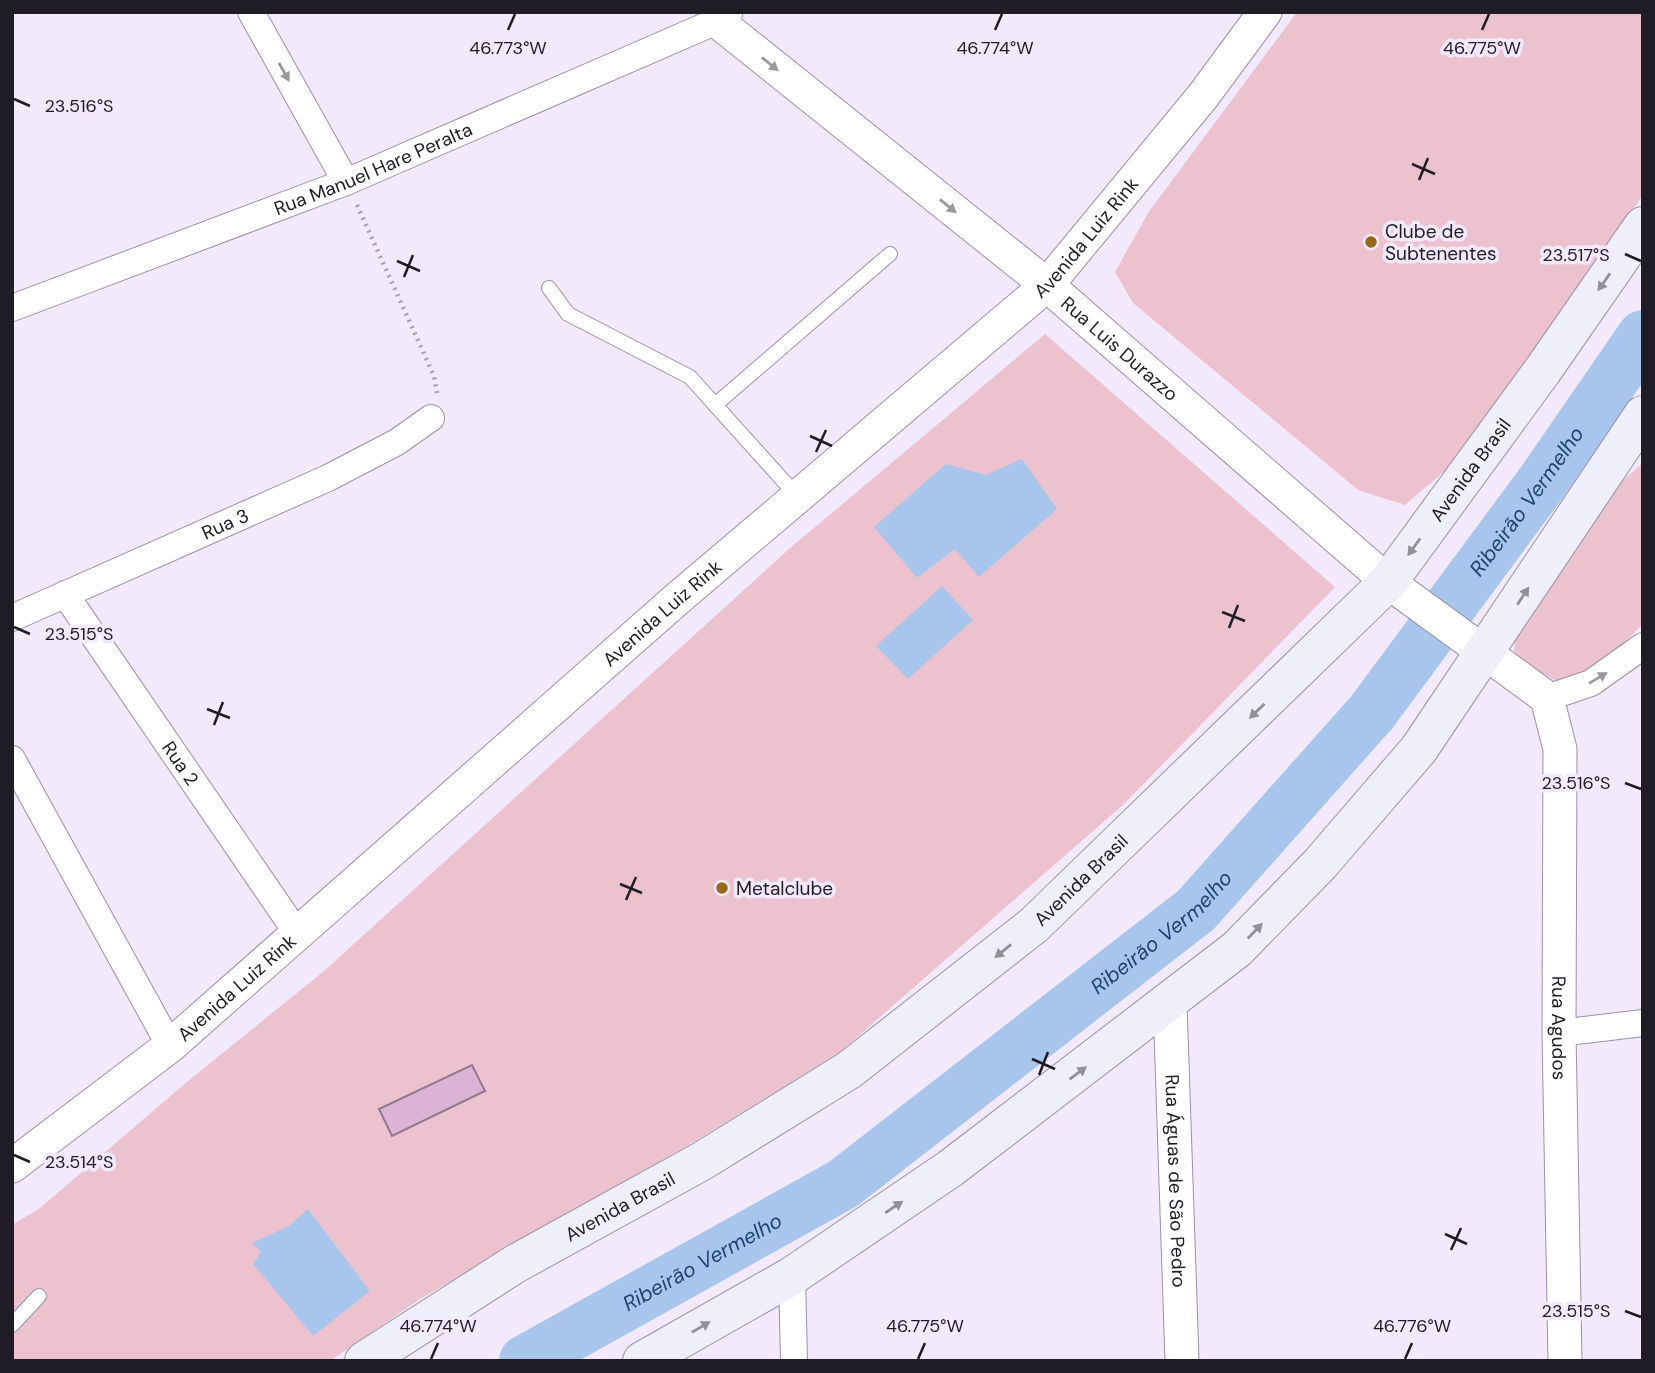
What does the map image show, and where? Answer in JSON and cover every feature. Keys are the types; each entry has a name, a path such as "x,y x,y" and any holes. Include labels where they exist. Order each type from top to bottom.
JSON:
{"main road":[{"name":"Avenida Brasil","path":"364,1361 515,1264 702,1161 849,1070 941,1001 1034,925 1388,582 1543,370 1643,226"},
{"path":"642,1361 792,1276 951,1168 1170,1003 1237,949 1320,864 1419,749 1638,432"}],"street":[{"path":"251,12 346,182"},
{"name":"Avenida Luiz Rink","path":"12,1166 170,1046 796,496 1047,285 1203,96 1265,12"},
{"name":"Rua Manuel Hare Peralta","path":"12,308 346,182 722,17"},
{"name":"Rua Luis Durazzo","path":"722,17 1047,285 1388,582 1547,698"},
{"name":"Rua 3","path":"12,618 328,478 397,443 431,418"},
{"name":"Rua 2","path":"65,594 297,933"},
{"path":"1547,698 1591,683 1643,646"},
{"name":"Rua Agudos","path":"1547,698 1560,749 1559,1034 1565,1361"},
{"path":"12,759 170,1046"},
{"name":"Rua Águas de São Pedro","path":"1170,1003 1182,1361"},
{"path":"1559,1034 1643,1023"},
{"path":"792,1276 794,1361"}],"lane":[{"path":"715,405 890,254"},
{"path":"549,288 568,314 690,377 796,496"},
{"path":"12,1325 39,1296"}],"path":[{"path":"346,182 435,376 437,398 431,418"}],"shaded area":[{"name":"Clube de Subtenentes","path":"1297,12 1643,12 1643,195 1459,459 1405,505 1358,490 1133,303 1115,272 1148,213"},
{"name":"Metalclube","path":"1045,334 1335,587 1124,804 840,1052 687,1146 420,1299 330,1361 12,1361 12,1225 40,1208 182,1086 324,971 789,549"},
{"path":"1643,463 1643,624 1609,658 1564,685 1514,658 1515,630 1621,482"}],"water":[{"path":"1022,459 1057,509 979,577 955,549 917,578 874,527 946,464 986,475"},
{"path":"942,586 973,620 908,679 876,646"},
{"path":"308,1209 370,1291 313,1336 253,1264 261,1252 252,1243 289,1226"}],"building":[{"path":"472,1065 485,1091 392,1136 379,1109"}],"waterway":[{"name":"Ribeirão Vermelho","path":"525,1361 843,1184 1196,910 1372,712 1543,481 1643,336"}],"place":[{"name":"Clube de Subtenentes","path":"1371,242"},
{"name":"Metalclube","path":"722,888"}]}
